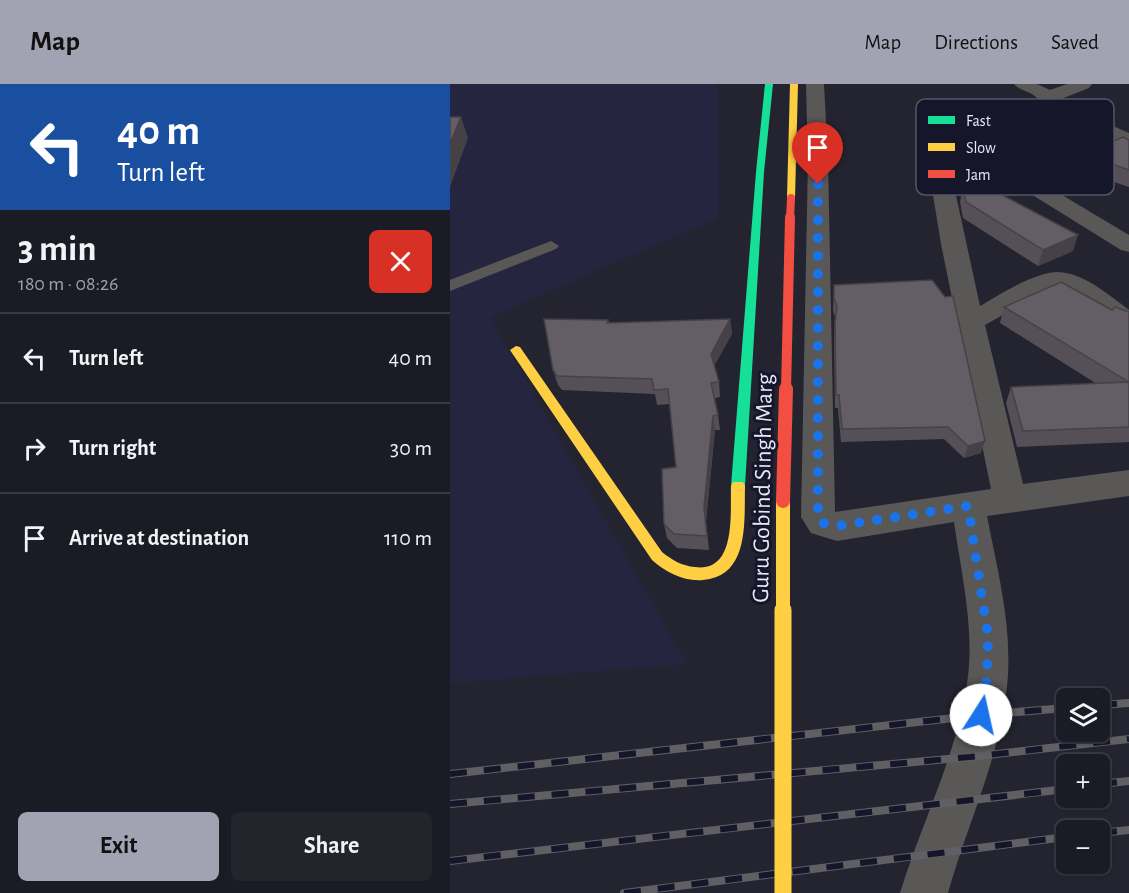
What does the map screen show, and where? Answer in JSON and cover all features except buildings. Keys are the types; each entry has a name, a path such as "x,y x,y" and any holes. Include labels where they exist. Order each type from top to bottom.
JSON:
{"street":[{"path":"516,350 665,565 675,569 709,573 720,571 728,564 733,552 760,172 769,84"},
{"name":"Guru Gobind Singh Marg","path":"783,893 783,488 794,84"},
{"path":"815,84 818,160 818,518 823,523 837,526 1129,483"},
{"path":"1023,84 1047,98 1083,84"},
{"path":"1114,134 1129,140"},
{"path":"945,195 970,322 1010,499"},
{"path":"1048,195 1129,244"},
{"path":"970,322 1042,284 1057,280 1073,285 1129,322"},
{"path":"924,893 934,854 970,758 987,677 988,636 968,506"}],"lane":[{"path":"450,286 551,246"}],"shaded area":[{"path":"450,84 718,84 719,218 490,317 687,664 450,683"}],"railway":[{"path":"1110,704 1129,703"},
{"path":"450,774 981,715 1056,709"},
{"path":"450,804 970,757 1129,739"},
{"path":"1110,783 1129,781"},
{"path":"450,861 1056,790"},
{"path":"1110,832 1129,830"},
{"path":"624,893 1056,838"}],"traffic: fast":[{"path":"738,486 760,172 769,84"}],"traffic: slow":[{"path":"791,198 794,84"},
{"path":"516,350 657,556 667,563 683,571 700,574 714,572 724,565 731,555 735,542 738,486"},
{"path":"783,501 783,893"}],"traffic: jam":[{"path":"783,501 791,198"}],"route":[{"path":"818,184 818,518 829,526 837,526 968,506 988,636 987,677 981,715"}]}
